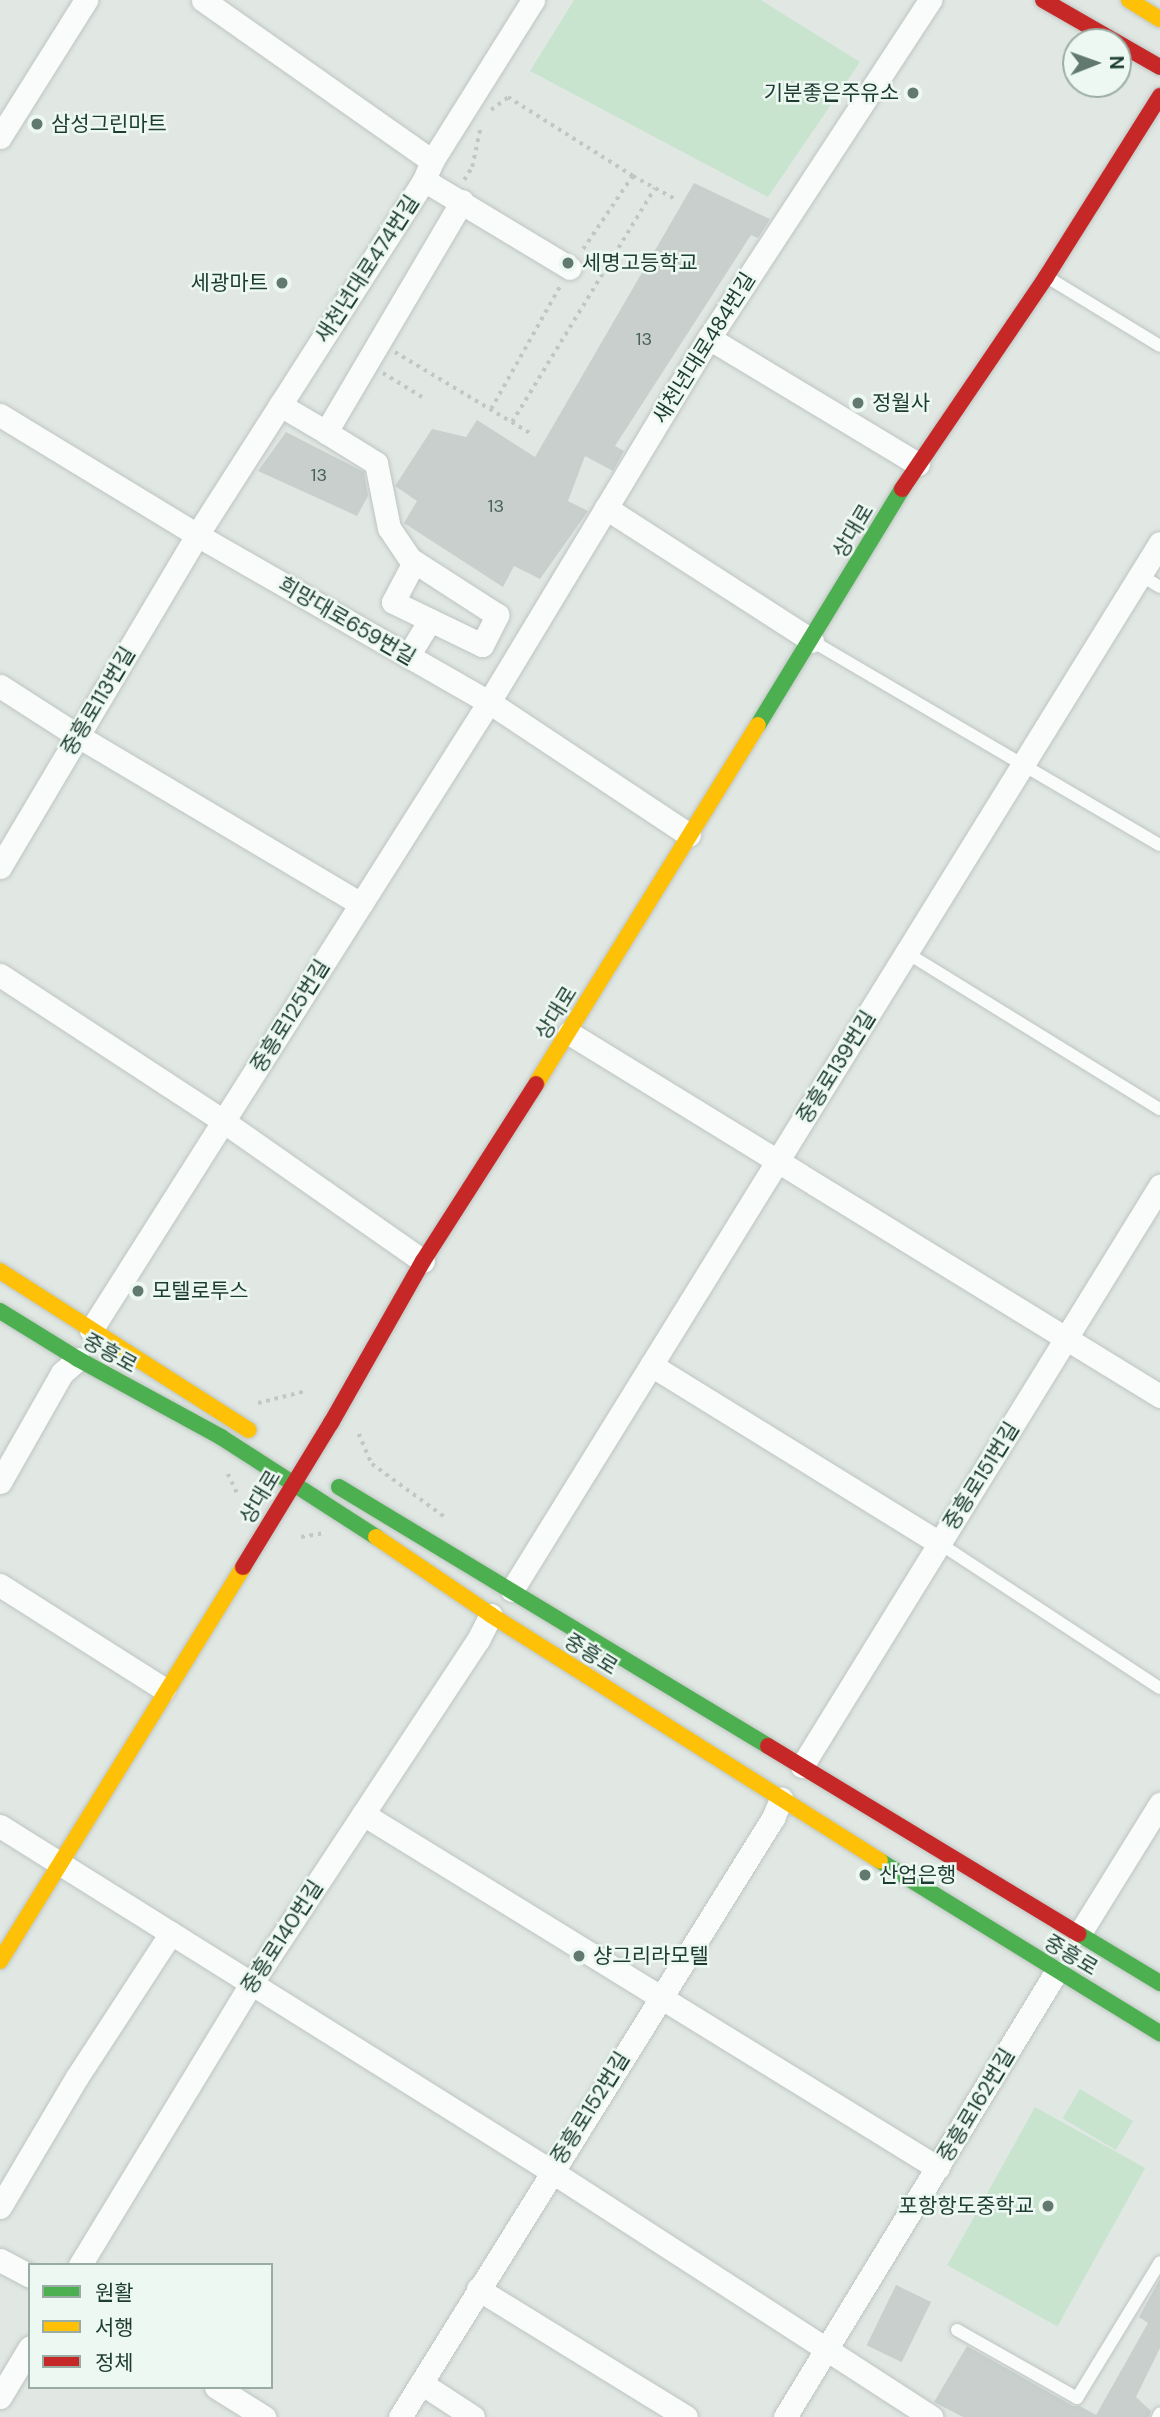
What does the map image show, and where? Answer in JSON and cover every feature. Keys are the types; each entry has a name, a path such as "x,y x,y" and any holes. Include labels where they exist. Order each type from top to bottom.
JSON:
{"main road":[{"path":"1043,0 1160,67"},
{"path":"1129,0 1160,19"},
{"name":"상대로","path":"0,1961 293,1482 299,1462 422,1261 569,1033 689,835 812,641 918,464 1046,277 1160,96"},
{"name":"중흥로","path":"0,1271 265,1440"},
{"name":"중흥로","path":"0,1311 78,1359 221,1437 491,1615 1056,1972 1160,2033"},
{"name":"중흥로","path":"299,1462 1160,1983"}],"street":[{"path":"0,137 86,0"},
{"path":"202,0 428,171 458,199 570,268"},
{"name":"새천년대로474번길","path":"197,536 533,0"},
{"name":"새천년대로484번길","path":"489,702 709,338 930,0"},
{"path":"326,432 458,199"},
{"path":"709,338 918,464"},
{"path":"280,405 376,463 389,528 414,562 497,615 482,645 393,602 414,562"},
{"name":"희망대로659번길","path":"0,415 197,536 489,702 689,835"},
{"path":"606,508 812,641"},
{"name":"중흥로113번길","path":"0,867 197,536"},
{"name":"중흥로139번길","path":"512,1590 1160,543"},
{"path":"408,656 430,620"},
{"path":"0,686 78,736 361,904"},
{"name":"중흥로125번길","path":"91,1330 489,702"},
{"path":"0,975 223,1121 422,1261"},
{"path":"569,1033 1160,1396"},
{"name":"중흥로151번길","path":"802,1766 1160,1186"},
{"path":"0,1482 62,1373 78,1359"},
{"path":"652,1365 939,1543"},
{"path":"0,1585 164,1689"},
{"name":"중흥로140번길","path":"81,2263 251,1984 491,1615"},
{"name":"중흥로152번길","path":"400,2417 773,1818 781,1799"},
{"path":"1080,1933 1160,1804"},
{"path":"363,1814 938,2168"},
{"path":"0,1826 551,2171 931,2417"},
{"path":"0,2207 77,2077 171,1933"},
{"name":"중흥로162번길","path":"785,2417 1056,1972"},
{"path":"0,2260 28,2275"},
{"path":"478,2289 686,2417"},
{"path":"0,2397 28,2350"},
{"path":"421,2383 473,2417"},
{"path":"219,2389 264,2417"}],"lane":[{"path":"1046,277 1160,346"},
{"path":"1140,575 1160,587"},
{"path":"812,641 1160,845"},
{"path":"906,953 1160,1109"},
{"path":"939,1543 1160,1688"},
{"path":"957,2330 1077,2398 1160,2262"}],"path":[{"path":"488,112 509,97 633,176 675,199"},
{"path":"458,199 472,167 484,120"},
{"path":"491,410 570,268 633,176"},
{"path":"512,422 654,188"},
{"path":"379,342 533,435"},
{"path":"366,363 424,398"}],"green space":[{"path":"574,0 761,0 860,62 768,197 530,71"},
{"path":"1080,2089 1133,2121 1116,2150 1062,2118"},
{"path":"1035,2107 1145,2168 1057,2326 947,2265"}],"building":[{"path":"694,183 770,219 758,238 751,235 615,446 624,451 613,471 585,456 568,501 588,511 540,579 514,566 503,587 404,523 417,501 395,486 432,429 466,437 477,420 535,457"},
{"path":"286,432 364,472 368,496 357,516 258,471"},
{"path":"1160,2279 1160,2348 1136,2397 1151,2411 1149,2417 963,2417 934,2402 967,2346 1073,2406 1080,2406 1096,2415 1148,2323 1139,2317"},
{"path":"896,2285 931,2302 902,2362 867,2345"}],"traffic: fast":[{"path":"758,725 902,489"},
{"path":"0,1311 78,1359 221,1437 376,1537"},
{"path":"339,1487 768,1746"},
{"path":"880,1861 1160,2033"},
{"path":"1079,1934 1160,1983"}],"traffic: slow":[{"path":"1129,0 1160,19"},
{"path":"536,1084 758,725"},
{"path":"0,1271 249,1430"},
{"path":"376,1537 491,1615 880,1861"},
{"path":"0,1961 243,1567"}],"traffic: jam":[{"path":"1043,0 1160,67"},
{"path":"902,489 1046,277 1160,96"},
{"path":"243,1567 331,1423 423,1261 536,1084"},
{"path":"768,1746 1079,1934"}],"place":[{"name":"기분좋은주유소","path":"913,93"},
{"name":"삼성그린마트","path":"37,124"},
{"name":"세명고등학교","path":"568,263"},
{"name":"세광마트","path":"282,283"},
{"name":"정월사","path":"858,403"},
{"name":"모텔로투스","path":"138,1291"},
{"name":"산업은행","path":"865,1875"},
{"name":"샹그리라모텔","path":"579,1956"},
{"name":"포항항도중학교","path":"1048,2206"}]}
